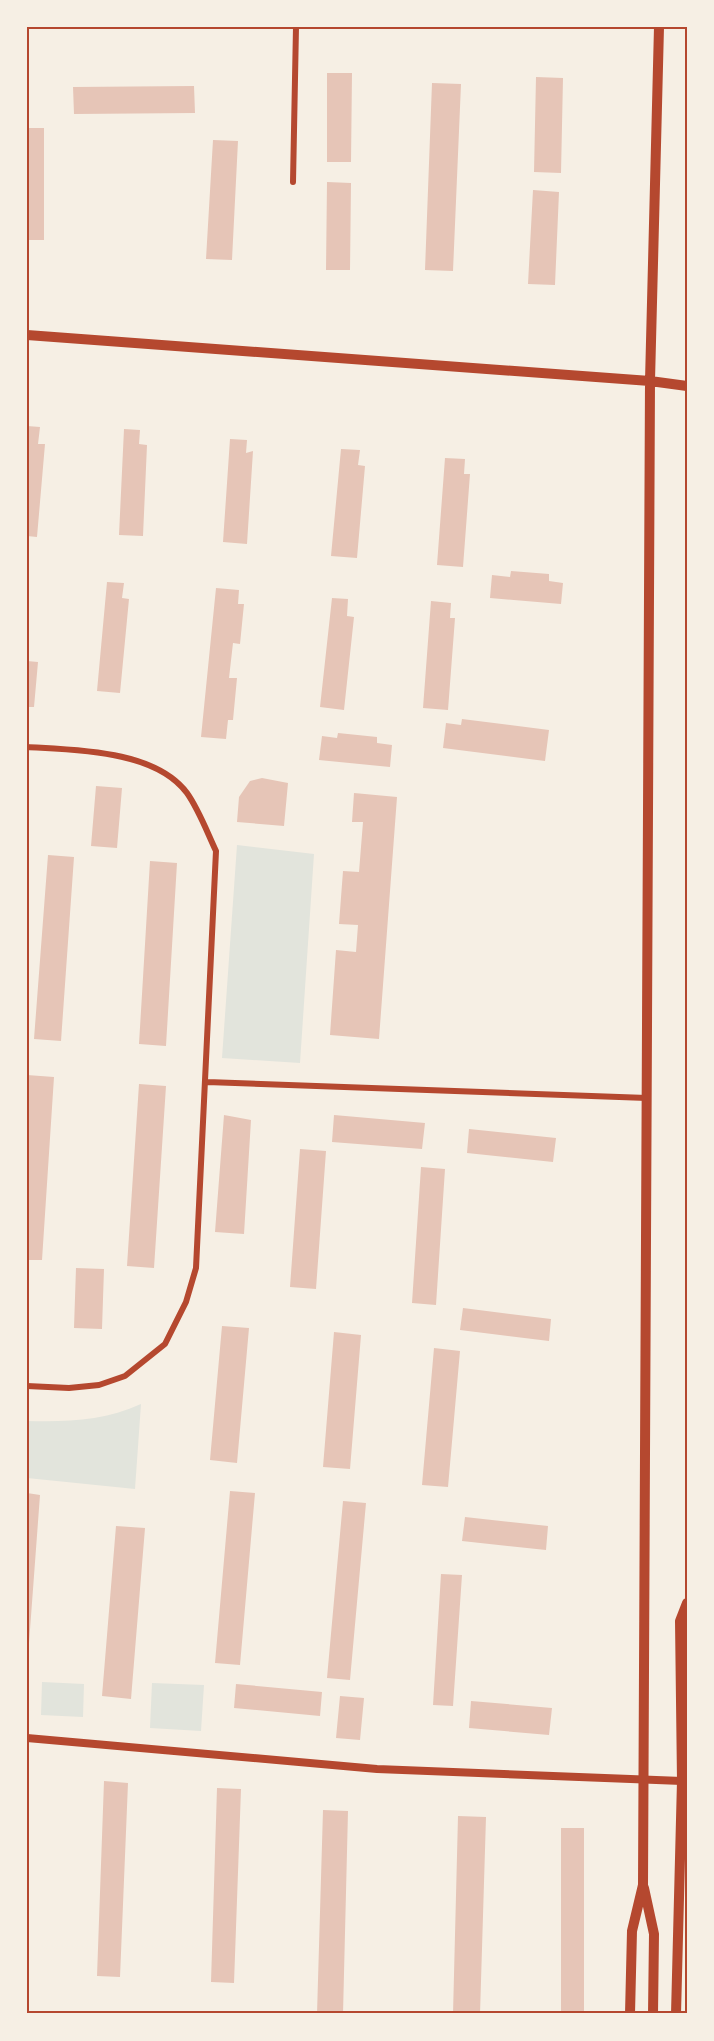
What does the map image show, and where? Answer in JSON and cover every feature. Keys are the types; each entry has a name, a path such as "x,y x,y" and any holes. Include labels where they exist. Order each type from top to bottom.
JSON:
{"main road":[{"path":"652,2014 654,1934 643,1885 642,1781 650,381 659,27"},
{"path":"27,335 650,381 687,386"},
{"path":"676,2014 682,1781 680,1622 687,1603"},
{"path":"630,2014 632,1931 643,1885"}],"street":[{"path":"292,182 296,27"},
{"path":"27,747 78,750 120,757 163,770 186,793 216,851 207,1082 196,1268 186,1302 165,1344 125,1376 99,1385 69,1388 27,1386"},
{"path":"207,1082 647,1098"},
{"path":"27,1738 377,1769 682,1781"}],"shaded area":[{"path":"237,845 314,854 300,1063 222,1058"},
{"path":"141,1404 135,1489 27,1478 27,1421 99,1417"},
{"path":"42,1682 84,1684 83,1717 41,1715"},
{"path":"152,1683 204,1685 201,1731 150,1728"}],"building":[{"path":"327,73 352,73 351,162 327,162"},
{"path":"536,77 563,78 561,173 534,172"},
{"path":"432,83 461,84 453,271 425,270"},
{"path":"194,86 195,113 74,114 73,87"},
{"path":"27,128 44,128 44,240 27,240"},
{"path":"213,140 238,141 232,260 206,259"},
{"path":"327,182 351,183 350,270 326,270"},
{"path":"533,190 559,192 555,285 528,284"},
{"path":"27,426 40,427 38,444 45,444 37,537 27,536"},
{"path":"124,429 140,430 139,444 147,445 143,536 119,535"},
{"path":"230,439 247,440 246,453 253,451 247,544 223,542"},
{"path":"341,449 360,450 358,465 365,466 357,558 331,556"},
{"path":"445,458 465,459 464,474 470,474 463,567 437,565"},
{"path":"511,571 549,574 549,581 563,583 561,604 490,598 492,575 510,577"},
{"path":"107,582 124,583 122,598 129,599 120,693 97,691"},
{"path":"216,588 239,590 238,604 244,604 240,644 233,643 229,678 237,678 233,720 228,720 226,739 201,737"},
{"path":"332,598 348,599 347,616 354,617 344,710 320,707"},
{"path":"431,601 451,603 450,618 455,618 448,710 423,708"},
{"path":"27,661 38,662 34,707 27,707"},
{"path":"462,719 549,730 545,761 443,748 446,723 461,725"},
{"path":"338,733 377,737 377,743 392,745 390,767 319,760 322,736 337,738"},
{"path":"262,778 288,783 284,826 237,822 239,797 250,781"},
{"path":"96,786 122,788 117,848 91,846"},
{"path":"354,793 397,797 379,1039 330,1035 336,950 356,952 358,925 339,924 343,871 359,872 363,822 352,822"},
{"path":"48,855 74,857 61,1041 34,1039"},
{"path":"150,861 177,863 166,1046 139,1044"},
{"path":"27,1075 54,1077 42,1260 27,1260"},
{"path":"139,1084 166,1086 154,1268 127,1266"},
{"path":"224,1115 251,1120 244,1234 215,1232"},
{"path":"334,1115 425,1123 422,1149 332,1142"},
{"path":"469,1129 556,1138 553,1162 467,1153"},
{"path":"300,1149 326,1151 316,1289 290,1287"},
{"path":"421,1167 445,1169 436,1305 412,1303"},
{"path":"76,1268 104,1269 102,1329 74,1328"},
{"path":"463,1308 551,1319 549,1341 460,1330"},
{"path":"222,1326 249,1328 237,1463 210,1460"},
{"path":"334,1332 361,1335 350,1469 323,1467"},
{"path":"434,1348 460,1351 448,1487 422,1485"},
{"path":"230,1491 255,1493 240,1665 215,1663"},
{"path":"27,1493 40,1495 29,1643 27,1642"},
{"path":"343,1501 366,1503 350,1680 327,1678"},
{"path":"465,1517 548,1526 546,1550 462,1541"},
{"path":"116,1526 145,1528 131,1699 102,1696"},
{"path":"441,1574 462,1575 453,1706 433,1705"},
{"path":"236,1684 322,1692 320,1716 234,1708"},
{"path":"340,1696 364,1698 360,1740 336,1738"},
{"path":"471,1701 552,1708 549,1735 469,1728"},
{"path":"104,1781 128,1783 120,1977 97,1976"},
{"path":"217,1788 241,1789 234,1983 211,1982"},
{"path":"323,1810 348,1811 343,2014 317,2014"},
{"path":"458,1816 486,1817 480,2014 453,2014"},
{"path":"561,1828 584,1828 584,2014 561,2014"}]}
